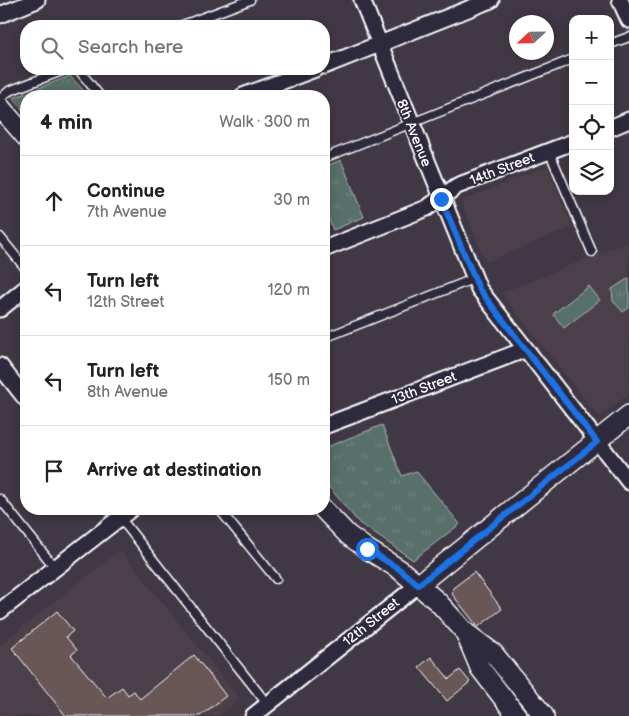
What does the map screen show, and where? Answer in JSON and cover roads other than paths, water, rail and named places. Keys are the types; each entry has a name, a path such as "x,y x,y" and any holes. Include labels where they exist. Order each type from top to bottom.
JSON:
{"street":[{"path":"0,15 37,0"},
{"name":"8th Avenue","path":"362,0 473,279 524,350 629,482"},
{"path":"330,64 490,0"},
{"path":"620,0 629,20"},
{"path":"259,90 299,75"},
{"path":"0,107 20,130"},
{"path":"614,126 629,120"},
{"name":"14th Street","path":"330,248 427,208 457,186 569,144"},
{"path":"0,309 20,293"},
{"name":"13th Street","path":"330,424 524,350"},
{"path":"0,366 20,391"},
{"name":"12th Street","path":"253,716 629,415"},
{"path":"0,611 56,569 122,515"},
{"path":"330,515 361,544 399,569 418,585 438,602 465,632 493,653 544,716"},
{"path":"465,632 480,668 516,716"}],"lane":[{"path":"196,20 250,0"},
{"path":"614,43 629,37"},
{"path":"330,156 570,60"},
{"path":"0,99 9,91 51,75"},
{"path":"83,75 95,90"},
{"path":"549,151 592,252"},
{"path":"0,237 20,262"},
{"path":"330,336 473,279"},
{"path":"0,499 56,569"},
{"path":"122,515 268,704"},
{"path":"224,515 276,579"}]}
